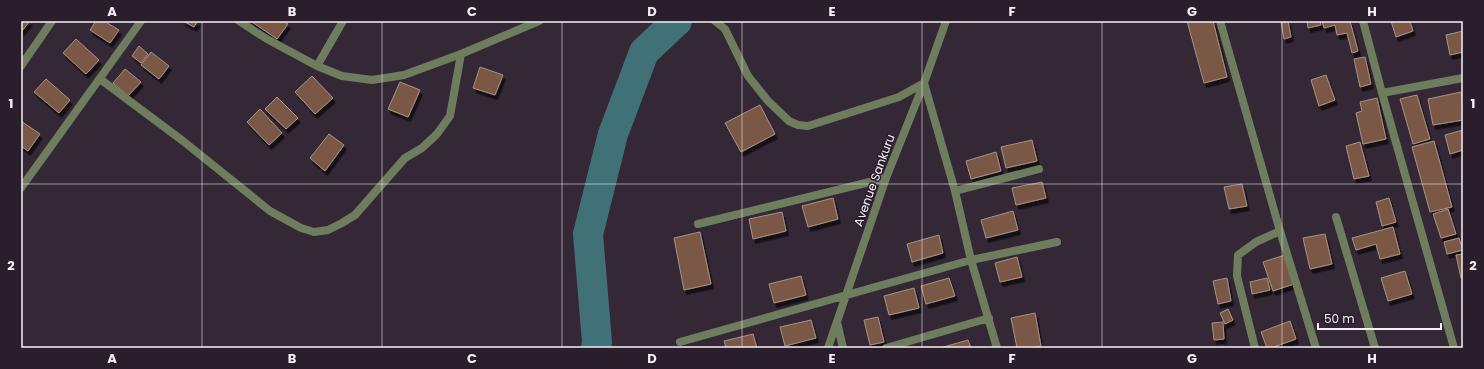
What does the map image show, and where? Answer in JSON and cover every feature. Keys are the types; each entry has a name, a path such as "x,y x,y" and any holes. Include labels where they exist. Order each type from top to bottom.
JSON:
{"street":[{"path":"21,66 52,21"},
{"path":"21,188 141,21"},
{"path":"239,21 267,39 317,66 342,76 372,80 404,75 461,54 539,21"},
{"path":"317,66 344,21"},
{"path":"715,21 725,29 748,76 777,110 789,121 798,125 808,126 899,97 924,83 955,191 971,260 997,348"},
{"name":"Avenue Sankuru","path":"828,348 886,178 924,83 946,21"},
{"path":"1220,21 1280,231 1316,348"},
{"path":"1363,21 1454,348"},
{"path":"100,79 183,141 270,211 301,228 314,232 328,230 355,215 405,158 422,148 437,134 450,116 461,54"},
{"path":"1382,93 1463,78"},
{"path":"955,191 1039,169"},
{"path":"698,224 886,178"},
{"path":"1336,217 1375,348"},
{"path":"1255,348 1237,276 1238,256 1256,242 1280,231"},
{"path":"680,342 971,260 1057,242"},
{"path":"886,348 989,318"},
{"path":"837,322 843,348"}],"building":[{"path":"21,21 30,21 21,32"},
{"path":"96,21 104,21 119,30 110,43 90,30"},
{"path":"183,21 198,21 194,27"},
{"path":"283,21 288,24 277,39 252,22"},
{"path":"1187,21 1213,21 1227,77 1204,83"},
{"path":"1288,21 1291,37 1284,39 1281,23"},
{"path":"1307,21 1320,21 1321,25 1308,28"},
{"path":"1322,21 1350,21 1358,51 1352,53 1347,33 1337,35 1335,25 1324,28"},
{"path":"1391,21 1410,21 1413,31 1396,37"},
{"path":"1463,31 1463,52 1450,55 1446,35"},
{"path":"76,39 99,60 86,74 63,53"},
{"path":"139,46 148,54 141,63 132,56"},
{"path":"151,52 169,66 159,79 141,65"},
{"path":"1365,57 1371,84 1360,87 1354,59"},
{"path":"480,67 503,75 495,95 473,88"},
{"path":"125,69 141,82 128,96 113,83"},
{"path":"1326,75 1335,100 1319,106 1311,80"},
{"path":"312,76 333,98 315,114 295,92"},
{"path":"46,79 70,100 59,113 34,92"},
{"path":"400,82 420,90 408,117 388,109"},
{"path":"1461,92 1463,101 1463,120 1433,125 1428,99"},
{"path":"1417,95 1430,139 1413,144 1400,99"},
{"path":"277,97 298,118 286,129 265,109"},
{"path":"1377,98 1386,139 1363,144 1356,113 1362,111 1360,102"},
{"path":"760,105 775,134 741,152 725,123"},
{"path":"260,109 282,133 269,145 247,122"},
{"path":"21,121 40,134 28,151 21,146"},
{"path":"1463,130 1463,150 1450,154 1445,135"},
{"path":"329,134 344,145 325,171 310,158"},
{"path":"1032,140 1037,161 1006,168 1001,147"},
{"path":"1434,141 1452,207 1430,212 1412,147"},
{"path":"1360,142 1369,176 1354,179 1346,146"},
{"path":"996,152 1001,171 971,179 966,161"},
{"path":"1042,182 1046,198 1016,205 1012,188"},
{"path":"1242,184 1247,206 1229,209 1224,187"},
{"path":"833,198 838,219 808,227 802,206"},
{"path":"1389,198 1396,222 1382,226 1376,202"},
{"path":"1448,209 1456,234 1441,238 1433,214"},
{"path":"1013,211 1018,230 986,238 981,220"},
{"path":"782,212 786,231 753,239 749,219"},
{"path":"1393,227 1400,254 1380,259 1376,244 1356,250 1352,238"},
{"path":"700,232 711,284 684,290 674,238"},
{"path":"1325,234 1332,264 1310,269 1303,238"},
{"path":"939,235 943,253 912,262 907,244"},
{"path":"1459,238 1463,250 1447,254 1444,242"},
{"path":"1463,254 1463,277 1461,278 1456,255"},
{"path":"1285,255 1294,284 1273,291 1263,262"},
{"path":"1017,257 1022,277 1000,282 995,263"},
{"path":"1405,271 1412,294 1388,301 1381,278"},
{"path":"801,276 806,295 774,303 769,284"},
{"path":"949,278 955,296 926,304 921,286"},
{"path":"1227,278 1231,301 1218,304 1213,281"},
{"path":"1267,278 1270,290 1252,294 1250,282"},
{"path":"914,288 919,308 889,315 884,296"},
{"path":"1228,309 1233,320 1225,324 1220,313"},
{"path":"1035,313 1041,346 1032,348 1017,348 1011,318"},
{"path":"878,317 884,342 870,345 864,320"},
{"path":"811,320 816,338 785,346 780,327"},
{"path":"1290,321 1296,339 1267,348 1261,332"},
{"path":"1223,322 1224,339 1214,340 1212,323"},
{"path":"753,334 757,348 726,348 724,341"},
{"path":"968,340 971,348 940,348"}],"waterway":[{"path":"596,348 597,342 588,234 613,134 644,52 677,21"}]}
